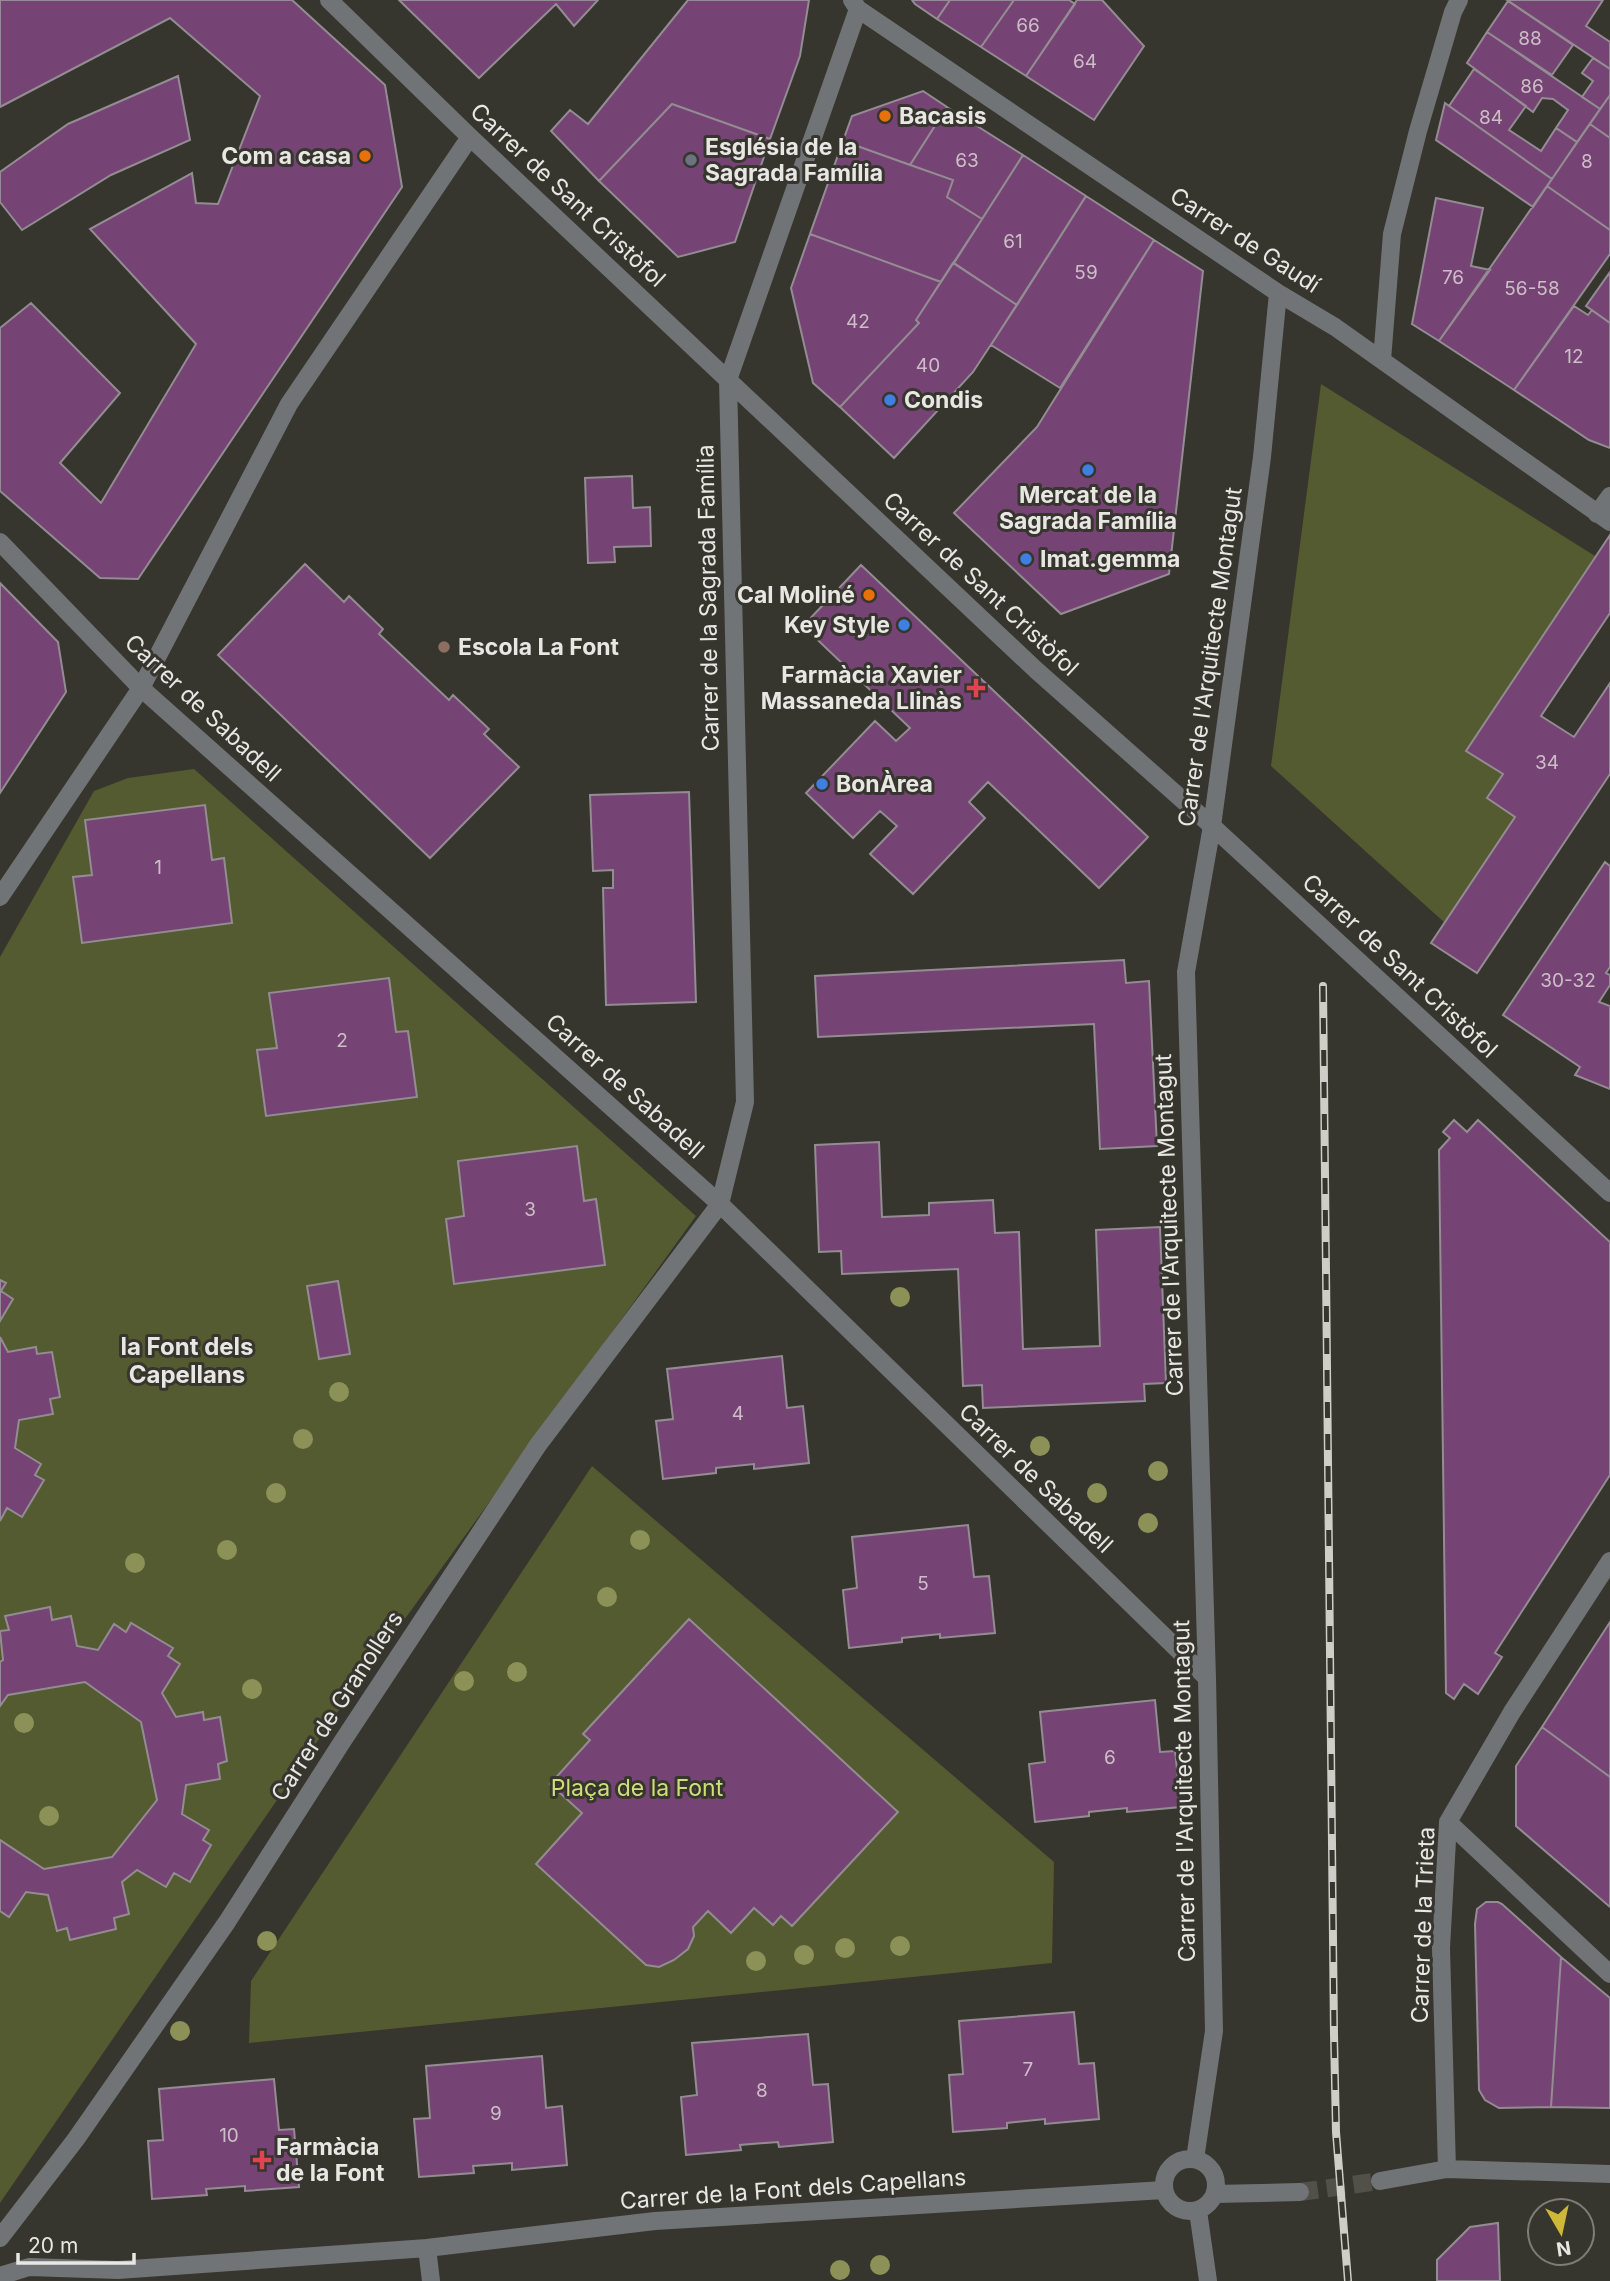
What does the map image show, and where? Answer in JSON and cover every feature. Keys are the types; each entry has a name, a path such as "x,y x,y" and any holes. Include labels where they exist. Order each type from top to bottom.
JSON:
{"street":[{"name":"Carrer de Sant Cristòfol","path":"328,0 1036,670 1212,826 1610,1193"},
{"path":"1382,360 1392,234 1418,131 1458,0"},
{"name":"Carrer de Gaudí","path":"855,5 1278,293 1335,327 1604,518"},
{"name":"Carrer de la Sagrada Família","path":"720,1204 745,1102 727,380 855,5"},
{"path":"0,897 141,688 289,404 470,137"},
{"name":"Carrer de l'Arquitecte Montagut","path":"1195,2159 1214,2031 1207,1678 1186,972 1212,826 1262,457 1278,293"},
{"path":"1604,518 1610,496"},
{"name":"Carrer de Sabadell","path":"0,542 141,688 720,1204 1207,1678"},
{"name":"Carrer de Granollers","path":"0,2238 76,2139 227,1922 538,1445 720,1204"},
{"name":"Carrer de la Trieta","path":"1447,2169 1441,1948 1448,1822 1512,1712 1610,1561"},
{"path":"1448,1822 1610,1975"},
{"path":"1195,2159 1212,2170 1216,2184 1215,2194 1206,2206 1198,2211 1188,2212 1174,2206 1167,2199 1164,2179 1172,2166 1195,2159"},
{"path":"1380,2182 1447,2169 1610,2174"},
{"name":"Carrer de la Font dels Capellans","path":"0,2276 29,2267 119,2275 427,2248 654,2221 1164,2190"},
{"path":"1215,2194 1300,2192"},
{"path":"1198,2211 1208,2281"},
{"path":"427,2248 431,2281"}],"green space":[{"path":"1321,384 1595,556 1466,751 1503,774 1487,798 1515,817 1445,923 1271,766"},
{"path":"194,769 696,1216 334,1717 0,2203 0,957 94,791 128,778"},
{"name":"Plaça de la Font","path":"592,1466 1054,1862 1052,1963 249,2043 251,1981"}],"building":[{"path":"0,0 292,0 385,85 402,187 138,579 100,578 0,491 0,328 31,303 120,393 60,463 101,503 196,344 90,229 192,173 196,203 218,204 260,96 170,18 0,107"},
{"path":"399,0 598,0 574,26 556,4 479,78"},
{"path":"688,0 809,0 800,56 770,139 672,104 599,181 551,131 570,110 588,124"},
{"path":"912,0 950,0 937,19"},
{"path":"950,0 1014,0 981,47 937,19"},
{"path":"1014,0 1069,0 1075,4 1026,76 981,47"},
{"path":"1077,0 1102,0 1144,46 1094,120 1026,76"},
{"path":"1507,0 1603,0 1586,26 1610,42 1610,69"},
{"path":"1508,1 1573,45 1552,75 1487,32"},
{"path":"1487,32 1600,109 1577,142 1556,128 1568,110 1553,99 1542,98 1533,112 1467,63"},
{"path":"1593,58 1610,69 1610,95 1600,109 1582,97 1593,81 1582,73"},
{"path":"1474,69 1526,106 1509,130 1541,151 1556,128 1577,142 1552,179 1449,106"},
{"path":"178,76 190,140 111,175 22,230 0,202 0,172 68,124"},
{"path":"923,91 947,107 910,165 843,141 852,116"},
{"path":"1610,95 1610,138 1590,124"},
{"path":"1445,103 1552,179 1533,207 1436,140"},
{"name":"Església de la Sagrada Família","path":"672,104 770,139 735,242 678,257 599,181"},
{"path":"947,107 1023,155 982,219 947,197 953,180 910,165"},
{"path":"1590,124 1610,138 1610,230 1547,186"},
{"path":"843,141 953,180 947,197 982,219 941,282 810,234"},
{"path":"1023,155 1086,196 1017,305 954,263"},
{"path":"1547,186 1610,230 1610,254 1514,390 1439,341"},
{"path":"1086,196 1154,240 1060,388 991,345"},
{"path":"1436,198 1483,208 1471,266 1490,270 1439,341 1412,324"},
{"path":"810,234 941,282 916,320 919,323 840,407 813,383 791,288"},
{"name":"Mercat de la Sagrada Família","path":"1154,240 1203,271 1169,574 1061,614 954,513 1037,427"},
{"path":"953,263 1017,305 973,372 894,458 840,407 919,323 916,320"},
{"path":"1610,272 1610,323 1586,306"},
{"path":"1574,306 1588,315 1592,310 1610,323 1610,448 1589,440 1514,390"},
{"path":"632,476 633,508 650,507 651,546 614,547 615,562 588,563 585,478"},
{"path":"1610,535 1610,613 1541,716 1574,737 1610,683 1610,774 1477,973 1431,943 1515,817 1487,798 1503,774 1466,751"},
{"path":"305,564 344,602 349,596 383,629 379,634 449,700 453,695 489,729 484,734 519,767 430,858 218,655"},
{"path":"861,565 1148,837 1099,888 988,782 969,802 985,818 913,894 870,854 897,826 880,811 853,838 806,793 875,721 896,741 910,728 803,626"},
{"path":"0,583 58,642 66,692 0,793"},
{"path":"689,792 696,1002 606,1005 603,888 613,888 613,870 593,871 590,795"},
{"path":"205,805 212,860 224,858 232,923 82,943 73,877 92,875 85,820"},
{"path":"1605,862 1610,866 1610,967 1606,973 1610,975 1610,985 1599,1002 1610,1006 1610,1089 1575,1075 1580,1067 1503,1015"},
{"path":"1124,960 1126,983 1149,981 1157,1146 1100,1149 1094,1024 818,1037 815,976"},
{"path":"389,978 396,1032 408,1031 417,1097 266,1116 257,1050 277,1048 269,993"},
{"path":"1454,1120 1467,1132 1478,1120 1610,1242 1610,1475 1495,1653 1502,1657 1478,1694 1464,1684 1454,1699 1446,1693 1439,1150 1450,1138 1443,1132"},
{"path":"879,1142 882,1217 929,1215 929,1203 993,1200 995,1233 1019,1232 1023,1349 1100,1346 1096,1230 1160,1227 1166,1383 1144,1384 1145,1401 983,1408 982,1385 963,1386 958,1269 842,1274 841,1251 819,1252 815,1145"},
{"path":"577,1146 584,1201 596,1199 605,1265 454,1284 446,1219 464,1216 458,1161"},
{"path":"0,1280 6,1283 1,1291 13,1299 0,1321"},
{"path":"338,1281 350,1354 319,1359 307,1286"},
{"path":"0,1337 8,1352 36,1347 37,1354 52,1352 60,1397 50,1399 53,1414 19,1420 15,1448 41,1464 35,1475 44,1480 22,1517 7,1508 0,1521"},
{"path":"782,1356 787,1408 803,1406 809,1463 754,1469 754,1464 716,1468 716,1473 663,1479 656,1421 673,1419 667,1369"},
{"path":"968,1525 974,1577 989,1576 995,1633 940,1638 940,1634 902,1638 902,1642 849,1648 843,1590 857,1588 852,1537"},
{"path":"50,1607 52,1620 71,1616 77,1646 98,1650 114,1624 126,1632 131,1623 173,1648 168,1656 180,1664 162,1693 176,1717 203,1712 204,1720 220,1717 227,1761 218,1764 220,1779 186,1785 182,1814 209,1830 203,1840 211,1845 190,1882 174,1873 166,1887 137,1870 122,1882 129,1914 114,1918 116,1929 70,1940 67,1928 57,1931 48,1895 26,1892 9,1917 0,1911 0,1840 44,1869 112,1857 157,1800 141,1722 85,1682 8,1695 0,1706 0,1662 3,1660 0,1631 9,1630 5,1616"},
{"path":"689,1619 898,1812 792,1926 781,1916 773,1925 754,1908 731,1933 708,1911 693,1927 694,1936 688,1949 659,1967 646,1965 536,1864 582,1813 550,1784 590,1740 583,1734"},
{"path":"1610,1622 1610,1777 1542,1727"},
{"path":"1155,1700 1160,1752 1175,1751 1181,1807 1127,1812 1127,1808 1089,1812 1089,1816 1035,1822 1029,1764 1045,1762 1040,1712"},
{"path":"1542,1727 1610,1777 1610,1907 1516,1826 1516,1766"},
{"path":"1486,1902 1502,1904 1561,1957 1551,2107 1499,2108 1485,2100 1479,2090 1475,1924 1477,1909"},
{"path":"1561,1957 1610,1998 1610,2108 1551,2107"},
{"path":"1074,2012 1079,2064 1094,2063 1099,2119 1045,2124 1045,2119 1007,2123 1007,2128 953,2132 949,2075 963,2074 959,2021"},
{"path":"808,2034 813,2085 828,2084 833,2142 779,2147 778,2142 740,2145 741,2150 686,2155 681,2097 697,2095 692,2043"},
{"path":"542,2056 546,2108 562,2106 567,2165 512,2170 512,2163 473,2166 474,2173 419,2177 414,2119 430,2118 426,2066"},
{"path":"274,2079 279,2130 294,2129 299,2187 245,2191 245,2186 206,2189 207,2195 152,2199 148,2141 163,2140 159,2089"},
{"path":"1498,2223 1500,2281 1437,2281 1437,2260 1470,2227"}],"tunnel":[{"path":"1300,2192 1380,2181"}],"railway":[{"path":"1323,986 1334,2034 1336,2132 1348,2281"}],"place":[{"name":"Bacasis","path":"885,116"},
{"name":"Com a casa","path":"365,156"},
{"name":"Església de la Sagrada Família","path":"691,160"},
{"name":"Condis","path":"890,400"},
{"name":"Mercat de la Sagrada Família","path":"1088,470"},
{"name":"Imat.gemma","path":"1026,559"},
{"name":"Cal Moliné","path":"869,595"},
{"name":"Key Style","path":"904,625"},
{"name":"Escola La Font","path":"444,647"},
{"name":"Farmàcia Xavier Massaneda Llinàs","path":"976,688"},
{"name":"BonÀrea","path":"822,784"},
{"name":"Farmàcia de la Font","path":"262,2160"}],"district":[{"name":"la Font dels Capellans","path":"187,1361"}]}
